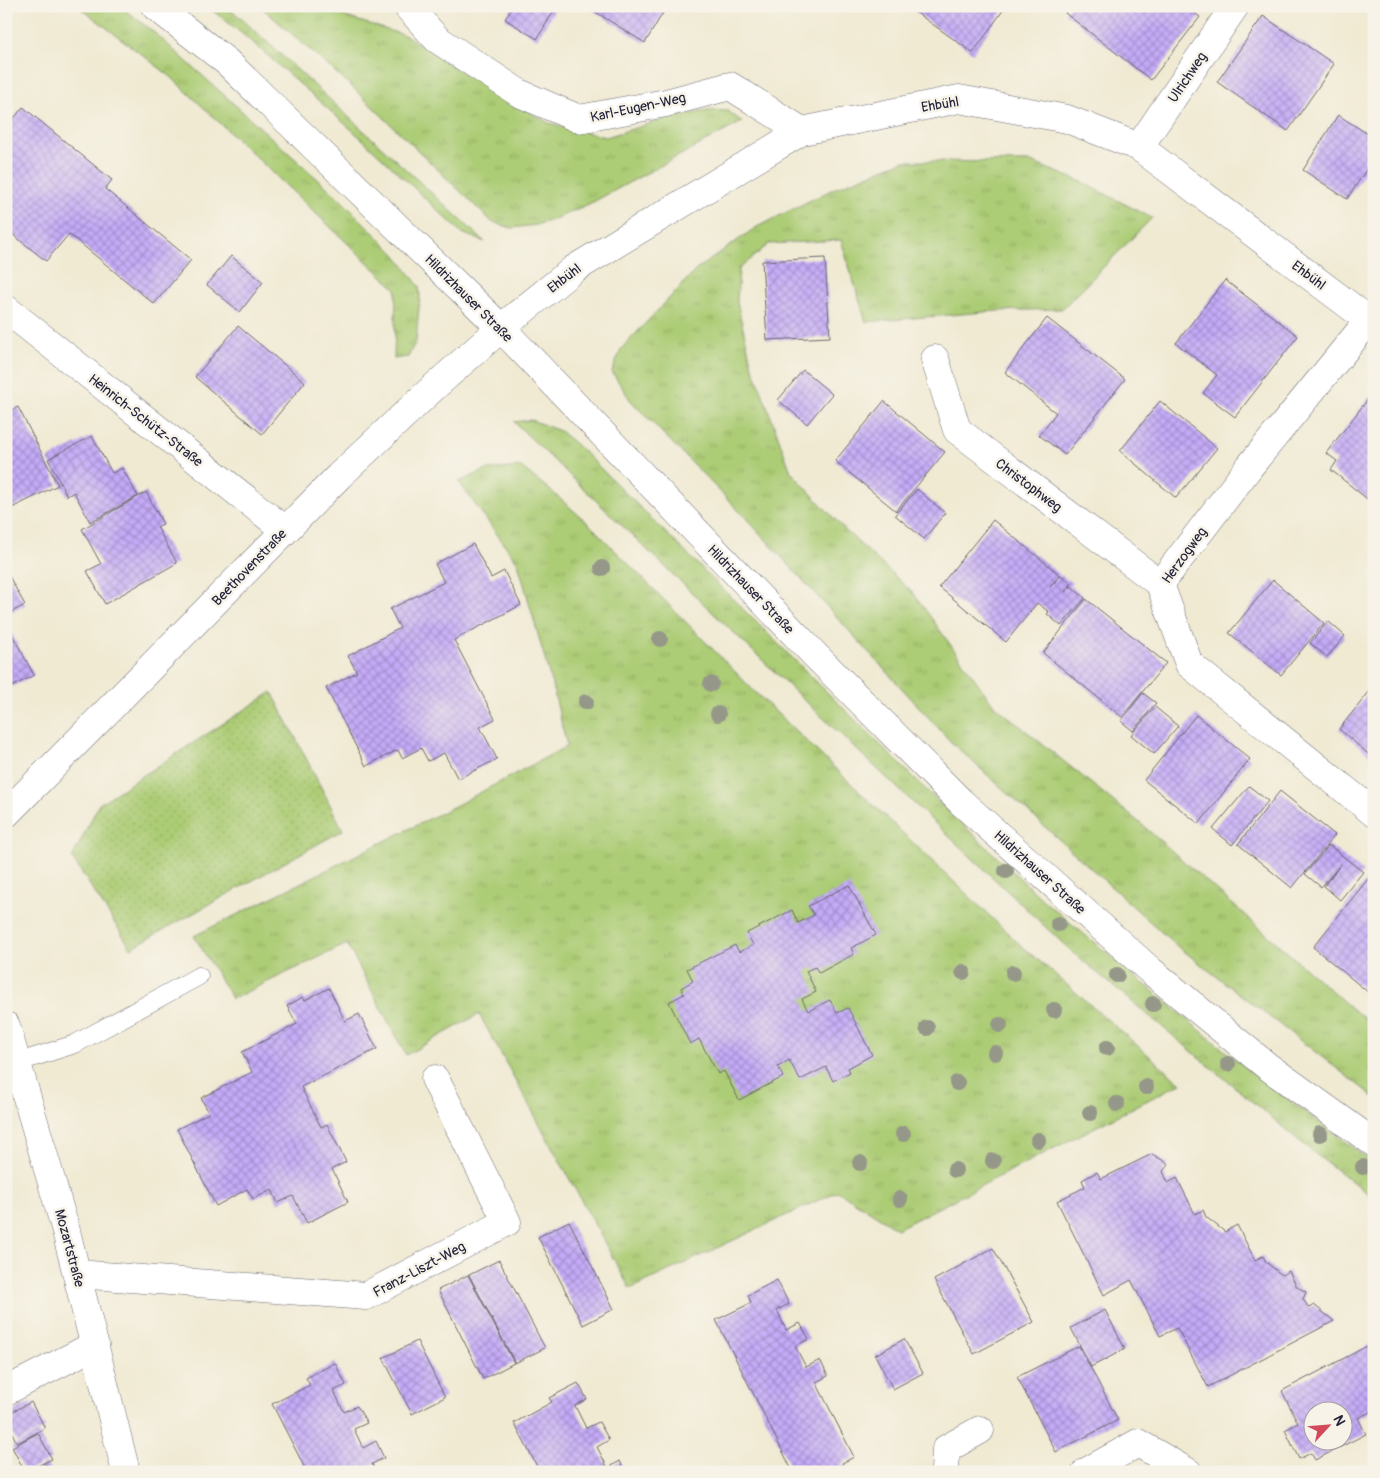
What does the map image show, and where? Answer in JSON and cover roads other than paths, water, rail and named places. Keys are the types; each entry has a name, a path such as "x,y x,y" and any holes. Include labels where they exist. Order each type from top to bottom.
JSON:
{"street":[{"name":"Hildrizhauser Straße","path":"155,6 227,62 501,328 814,654 961,802 1151,971 1267,1066 1374,1143"},
{"name":"Karl-Eugen-Weg","path":"407,6 437,40 519,93 579,119 666,102 730,86 802,131"},
{"name":"Ulrichweg","path":"1139,147 1235,6"},
{"name":"Ehbühl","path":"501,328 574,270 802,131 959,99 1067,119 1139,147 1371,322"},
{"name":"Heinrich-Schütz-Straße","path":"6,309 285,530"},
{"name":"Herzogweg","path":"1371,322 1250,466 1160,584 1189,664 1374,813"},
{"name":"Beethovenstraße","path":"6,814 339,476 426,394 501,328"},
{"name":"Christophweg","path":"935,360 957,430 1160,584"},
{"name":"Mozartstraße","path":"6,1026 77,1274 126,1472"},
{"name":"Franz-Liszt-Weg","path":"77,1274 366,1296 507,1222 435,1079"},
{"path":"6,1391 95,1344"},
{"path":"945,1472 946,1449 980,1430"},
{"path":"1086,1472 1138,1443 1188,1472"}],"lane":[{"path":"16,1063 75,1044 199,976"}]}
